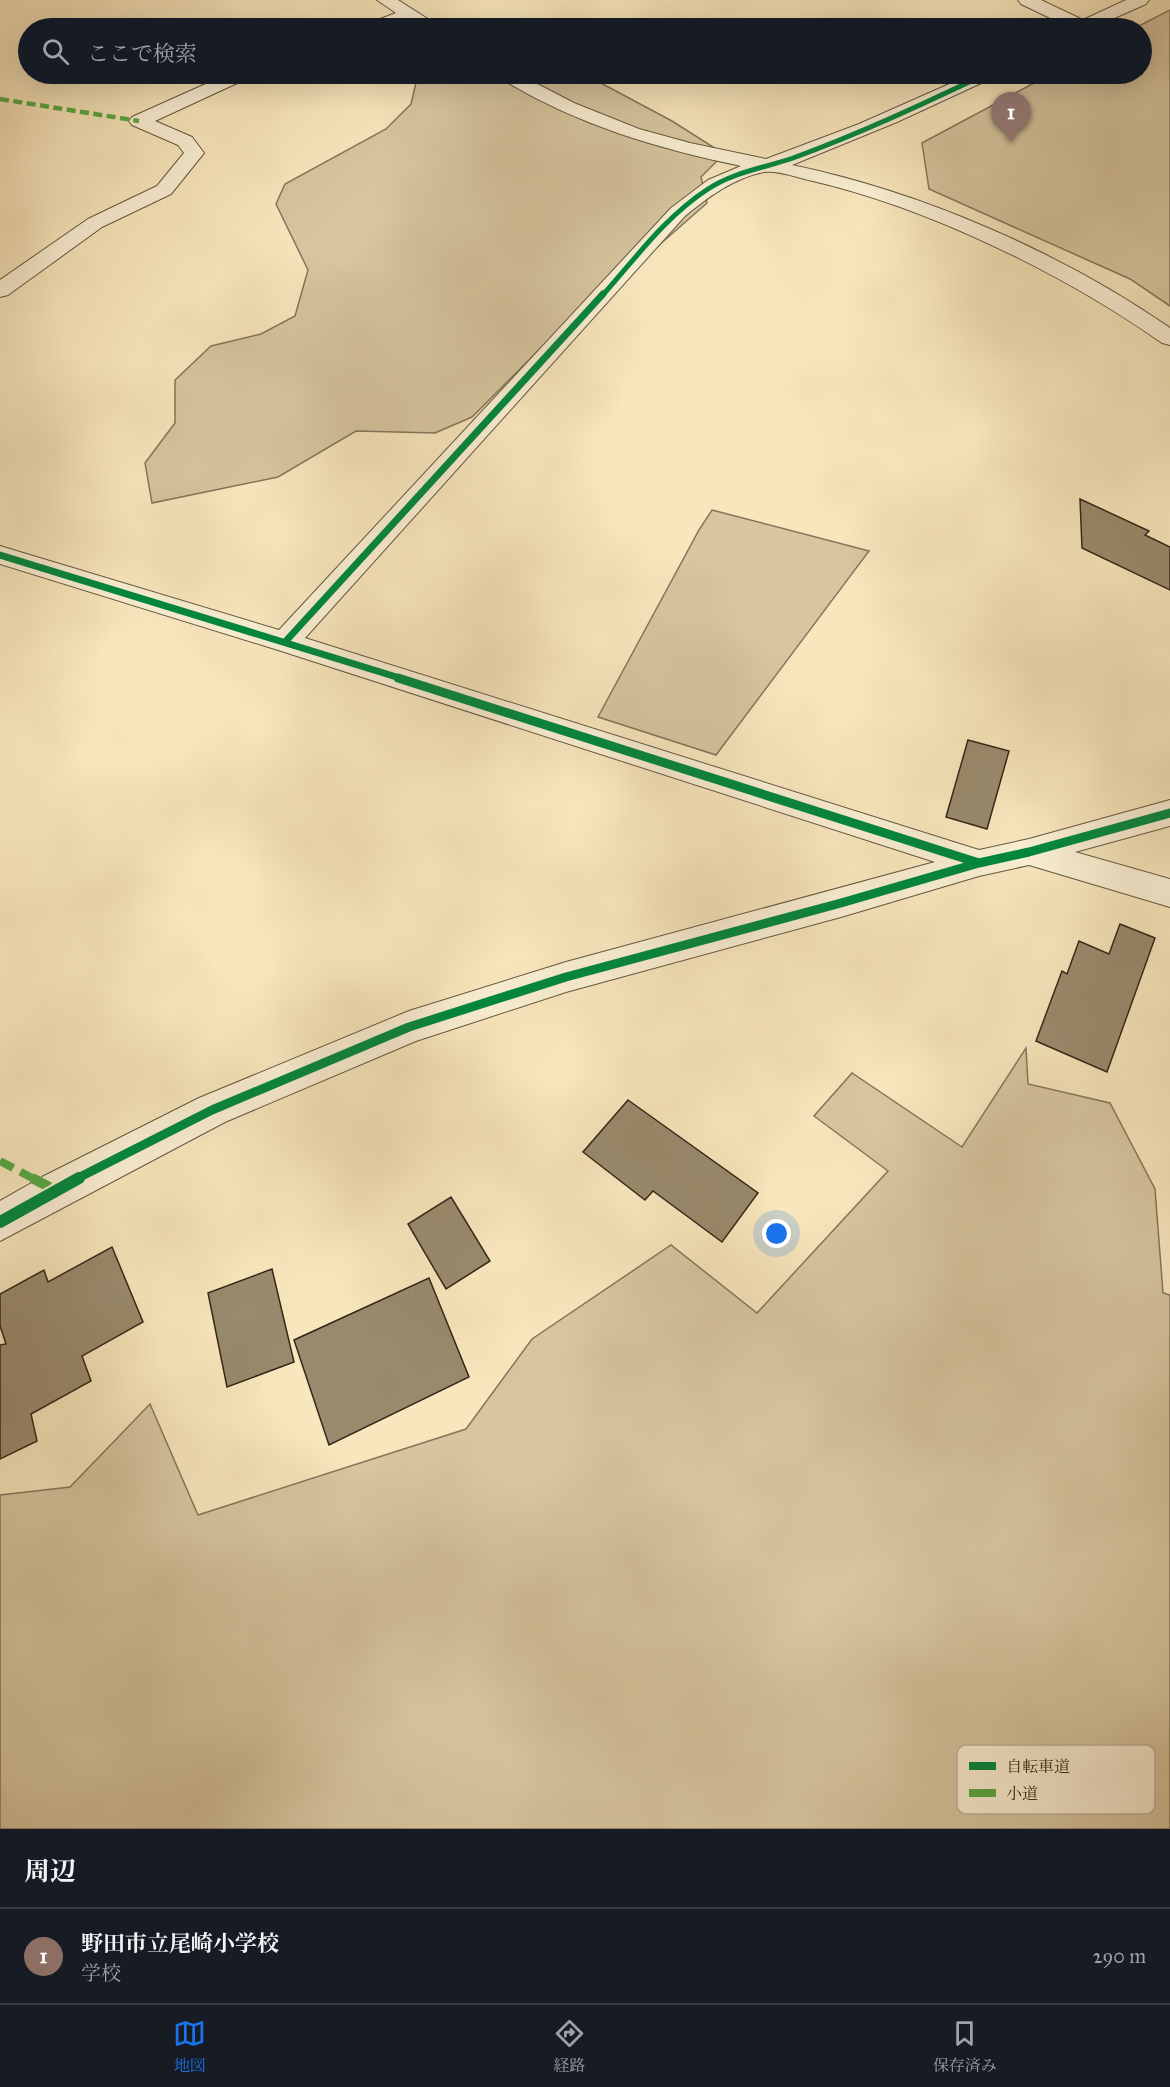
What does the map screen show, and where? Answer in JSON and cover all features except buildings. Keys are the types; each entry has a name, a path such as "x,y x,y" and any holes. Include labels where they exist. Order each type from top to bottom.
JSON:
{"street":[{"path":"1027,0 1063,18"},
{"path":"1101,18 1140,0"},
{"path":"386,18 403,5 420,18"},
{"path":"0,290 95,223 164,190 194,153 185,141 139,121 220,84"},
{"path":"525,84 558,102 631,133 858,186 929,211 1091,286 1170,338"},
{"path":"285,642 678,212 716,184 738,173 790,159 966,84"},
{"path":"0,555 285,642 979,863"},
{"path":"0,1222 55,1190 212,1110 409,1027 566,977 1170,813"},
{"path":"1029,852 1170,893"}],"shaded area":[{"path":"1170,10 1170,306 1130,279 929,189 922,143 1032,84 1152,84 1152,19"},
{"path":"416,84 603,84 672,121 724,154 701,177 707,203 536,353 472,417 435,433 356,431 278,477 152,503 145,463 175,423 175,380 211,346 261,334 295,316 308,270 276,204 285,184 386,129 411,104"},
{"path":"712,510 869,551 716,755 598,717"},
{"path":"1026,1048 1028,1084 1110,1103 1155,1189 1163,1293 1170,1295 1170,1829 0,1829 0,1495 70,1487 150,1404 198,1515 466,1429 532,1339 671,1245 757,1313 888,1171 814,1116 852,1073 962,1147"}],"marked path":[{"path":"0,99 139,121"},
{"path":"0,1161 55,1190"}],"cycle path":[{"path":"285,642 685,206 731,176 793,158 965,84"},
{"path":"0,555 285,642 979,863 1029,852 1170,813"},
{"path":"0,1222 55,1190 212,1110 409,1027 566,977 841,903 979,863"}],"place":[{"name":"野田市立尾崎小学校","path":"1011,142"}]}
